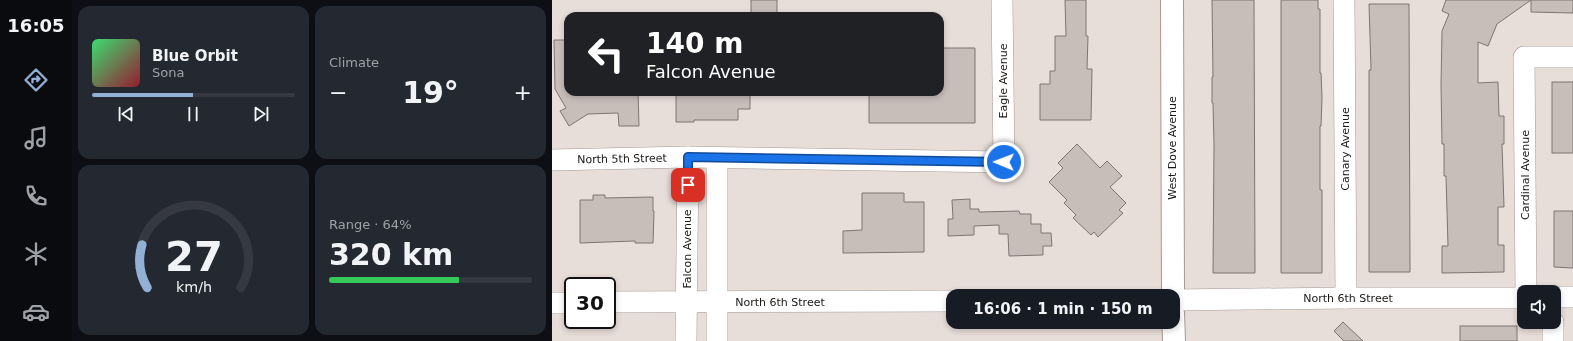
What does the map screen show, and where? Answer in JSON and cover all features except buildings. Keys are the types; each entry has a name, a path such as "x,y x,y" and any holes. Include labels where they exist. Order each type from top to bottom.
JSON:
{"main road":[{"name":"West Dove Avenue","path":"1172,0 1173,289"},
{"path":"1174,329 1174,341"}],"street":[{"name":"Eagle Avenue","path":"1002,0 1004,162"},
{"name":"Canary Avenue","path":"1344,0 1346,298"},
{"name":"Cardinal Avenue","path":"1526,285 1524,57 1573,57"},
{"name":"North 5th Street","path":"552,160 688,157 1004,162"},
{"name":"Falcon Avenue","path":"686,341 688,157"},
{"path":"717,158 717,341"},
{"path":"1561,297 1573,297"},
{"name":"North 6th Street","path":"1180,300 1517,298"},
{"name":"North 6th Street","path":"616,302 946,301"},
{"path":"552,303 564,303"},
{"path":"1553,329 1553,341"}],"route":[{"path":"688,185 688,157 1004,162"}]}
